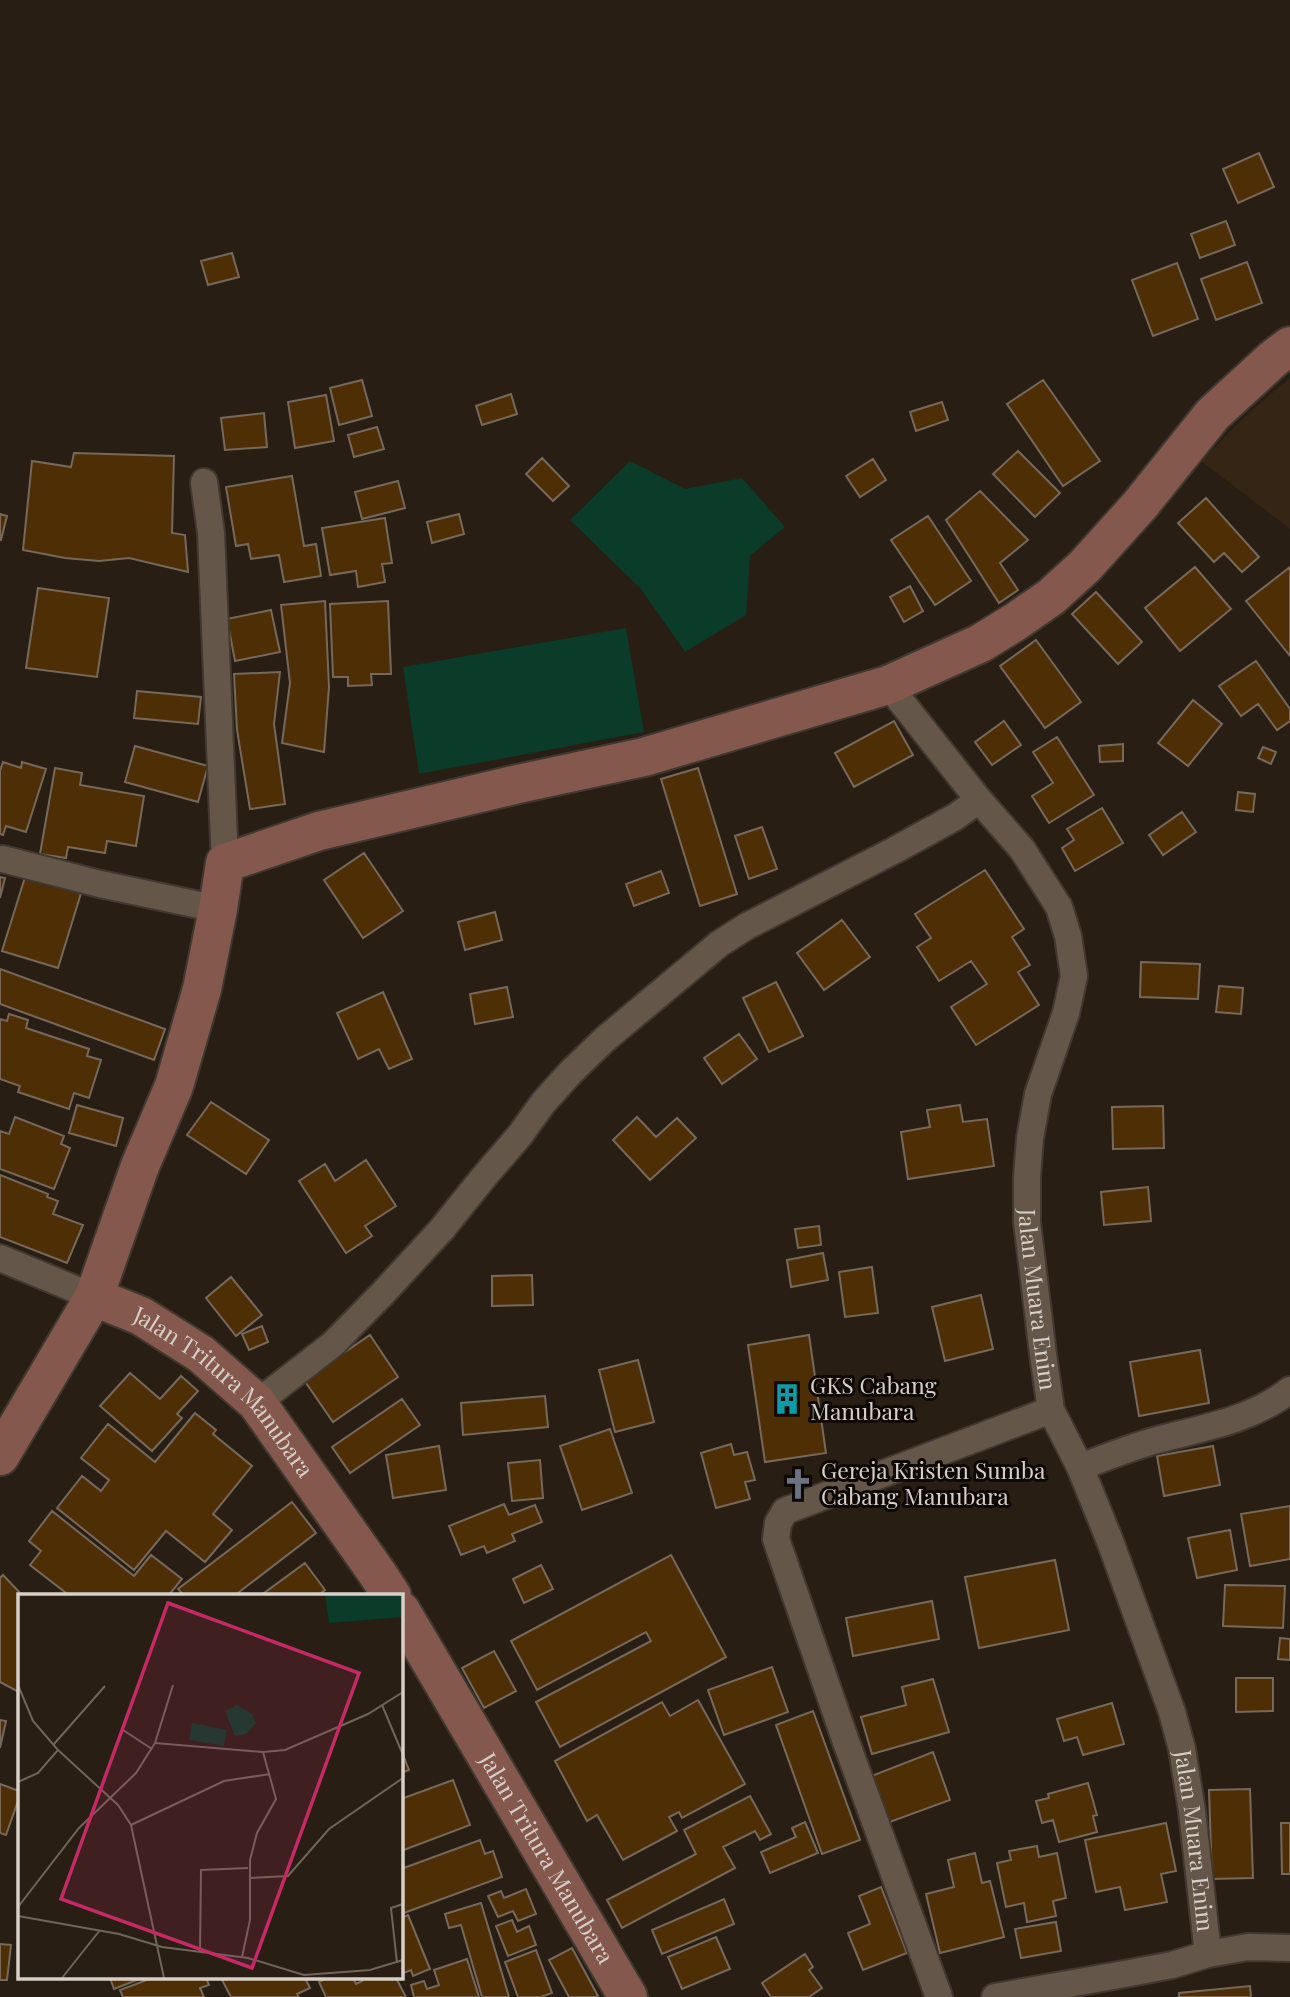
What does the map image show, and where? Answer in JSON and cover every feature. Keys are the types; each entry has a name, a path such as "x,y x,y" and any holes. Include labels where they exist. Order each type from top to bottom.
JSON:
{"street":[{"path":"225,863 319,831 506,786 644,757 888,685 981,643 1051,597 1085,566 1140,505 1213,414 1290,346"},
{"path":"0,1456 94,1297 141,1166 174,1086 202,989 225,863 211,533 204,482"},
{"name":"Jalan Muara Enim","path":"888,685 979,800 1022,849 1059,907 1068,936 1074,976 1066,1013 1038,1094 1030,1138 1027,1177 1027,1222 1051,1410 1080,1467 1110,1541 1172,1712 1182,1749 1192,1811 1208,1954"},
{"path":"257,1403 333,1344 352,1325 442,1229 543,1103 604,1040 719,944 747,926 895,850 955,817 979,800"},
{"path":"3,859 100,884 218,909"},
{"name":"Jalan Tritura Manubara","path":"0,1258 141,1316 201,1354 257,1403 391,1594"},
{"path":"1080,1467 1155,1440 1208,1428 1240,1417 1275,1402 1290,1390"},
{"path":"939,1997 845,1740 776,1539 778,1523 785,1511 1051,1410"},
{"name":"Jalan Tritura Manubara","path":"402,1613 628,1997"},
{"path":"995,1997 1172,1965 1208,1954 1248,1947 1290,1948"}],"shaded area":[{"path":"1290,378 1290,529 1201,461 1251,411"}],"green space":[{"path":"630,461 685,489 742,478 785,527 750,556 746,615 685,652 641,589 570,520"},
{"path":"626,628 644,732 419,774 403,667"}],"building":[{"path":"1259,153 1274,187 1238,203 1223,169"},
{"path":"1226,221 1235,245 1200,258 1191,234"},
{"path":"232,253 239,277 208,285 201,261"},
{"path":"1247,262 1262,303 1216,320 1201,279"},
{"path":"1177,263 1198,319 1153,336 1132,280"},
{"path":"362,380 372,416 339,425 330,388"},
{"path":"1043,380 1100,461 1063,486 1007,404"},
{"path":"511,394 517,414 482,425 476,406"},
{"path":"326,395 334,441 295,448 288,402"},
{"path":"942,402 948,420 916,431 910,412"},
{"path":"264,413 267,447 225,450 221,418"},
{"path":"377,427 384,449 354,457 348,435"},
{"path":"1018,451 1060,493 1035,517 993,474"},
{"path":"74,453 174,456 172,533 185,535 188,572 129,558 99,561 23,550 32,461 71,467"},
{"path":"542,458 569,486 553,501 526,474"},
{"path":"873,459 886,480 860,497 846,476"},
{"path":"292,476 304,546 316,544 321,576 284,582 279,555 251,559 248,544 236,546 226,487"},
{"path":"398,481 405,508 362,519 355,492"},
{"path":"980,491 1028,540 1000,563 1018,590 999,603 946,520"},
{"path":"1206,498 1259,557 1242,572 1224,553 1214,562 1178,523"},
{"path":"0,514 7,516 1,540 0,540"},
{"path":"459,514 464,534 432,543 427,522"},
{"path":"928,516 971,581 935,605 891,540"},
{"path":"385,518 392,563 382,564 385,582 358,587 356,571 330,575 322,528"},
{"path":"1195,567 1231,609 1180,651 1145,608"},
{"path":"1290,567 1290,656 1246,601"},
{"path":"910,586 923,611 904,622 890,597"},
{"path":"38,588 109,598 97,677 26,668"},
{"path":"1096,592 1142,642 1118,664 1072,614"},
{"path":"325,601 329,687 324,752 282,743 290,683 281,605"},
{"path":"388,601 391,674 371,674 372,685 348,686 348,677 333,677 330,604"},
{"path":"271,610 280,652 235,661 227,619"},
{"path":"1036,640 1081,702 1045,728 1000,666"},
{"path":"1256,661 1290,709 1290,721 1277,730 1258,704 1241,716 1219,686"},
{"path":"280,672 274,724 285,804 250,809 237,730 234,674"},
{"path":"137,691 201,697 198,724 134,718"},
{"path":"1193,700 1222,724 1188,766 1158,743"},
{"path":"894,721 913,755 854,787 835,753"},
{"path":"1004,721 1021,745 992,765 975,742"},
{"path":"1057,737 1094,795 1049,823 1032,796 1053,783 1033,752"},
{"path":"1123,744 1123,761 1100,762 1099,746"},
{"path":"135,746 208,766 198,802 125,782"},
{"path":"1263,747 1276,752 1271,764 1258,758"},
{"path":"3,762 21,768 22,762 46,769 26,832 6,826 3,835 0,834 0,771"},
{"path":"55,768 82,773 80,785 144,796 136,846 107,841 105,853 68,847 66,858 40,854"},
{"path":"698,768 737,894 700,906 661,779"},
{"path":"1238,792 1255,794 1253,812 1236,810"},
{"path":"1102,808 1123,843 1075,871 1062,848 1074,840 1067,829"},
{"path":"1182,812 1196,832 1163,855 1149,835"},
{"path":"762,827 777,869 749,879 735,836"},
{"path":"364,853 403,911 363,938 324,880"},
{"path":"985,870 1024,929 1012,937 1030,965 1018,972 1039,1005 976,1045 951,1007 987,984 971,961 939,981 917,947 931,938 915,914"},
{"path":"661,871 669,893 634,906 626,884"},
{"path":"26,874 82,890 58,968 2,951"},
{"path":"0,877 5,878 0,898"},
{"path":"495,912 502,940 465,950 458,922"},
{"path":"842,920 870,957 824,990 797,953"},
{"path":"1141,962 1200,964 1198,999 1140,997"},
{"path":"0,969 165,1029 154,1060 0,1004"},
{"path":"776,982 803,1036 769,1052 743,998"},
{"path":"1219,986 1243,988 1241,1014 1216,1012"},
{"path":"507,987 513,1017 475,1024 470,994"},
{"path":"383,992 412,1059 389,1069 379,1049 358,1059 337,1013"},
{"path":"9,1014 28,1020 26,1028 89,1049 87,1056 101,1060 89,1098 74,1093 69,1109 18,1092 20,1086 0,1079 0,1019 7,1021"},
{"path":"739,1034 757,1059 722,1084 704,1058"},
{"path":"211,1102 269,1140 246,1174 187,1135"},
{"path":"77,1105 123,1118 116,1146 69,1133"},
{"path":"960,1105 963,1122 987,1119 994,1166 908,1179 901,1132 930,1127 927,1110"},
{"path":"1163,1106 1164,1148 1113,1149 1112,1107"},
{"path":"15,1117 64,1136 61,1144 70,1148 54,1189 0,1169 0,1131 9,1134"},
{"path":"637,1117 656,1137 677,1118 696,1138 650,1180 613,1140"},
{"path":"366,1160 396,1206 365,1226 372,1236 346,1253 299,1181 325,1164 335,1181"},
{"path":"0,1175 48,1194 47,1197 58,1201 53,1214 83,1225 67,1263 0,1237"},
{"path":"1148,1187 1151,1221 1104,1225 1101,1192"},
{"path":"819,1226 821,1245 798,1248 795,1229"},
{"path":"823,1253 828,1280 791,1287 787,1260"},
{"path":"872,1267 878,1313 845,1317 839,1272"},
{"path":"532,1275 533,1305 492,1306 492,1276"},
{"path":"231,1277 262,1315 236,1336 206,1298"},
{"path":"981,1295 993,1349 945,1361 932,1307"},
{"path":"262,1326 268,1342 249,1350 242,1334"},
{"path":"370,1335 398,1377 333,1422 304,1380"},
{"name":"GKS Cabang Manubara","path":"809,1335 826,1453 765,1462 748,1345"},
{"path":"1200,1350 1209,1403 1139,1416 1130,1362"},
{"path":"638,1360 654,1422 615,1432 599,1370"},
{"path":"130,1373 160,1399 181,1376 198,1391 177,1414 182,1418 152,1451 100,1406"},
{"path":"545,1396 548,1427 463,1435 461,1403"},
{"path":"402,1399 420,1425 350,1473 332,1447"},
{"path":"195,1413 216,1430 213,1434 252,1466 213,1514 232,1530 205,1562 166,1531 134,1570 57,1508 82,1476 101,1491 109,1480 81,1458 108,1424 155,1462"},
{"path":"610,1429 632,1493 582,1510 560,1446"},
{"path":"731,1444 734,1455 747,1452 755,1480 745,1482 750,1499 716,1508 701,1453"},
{"path":"439,1446 446,1490 393,1498 386,1455"},
{"path":"1213,1446 1220,1485 1164,1496 1157,1456"},
{"path":"540,1460 543,1498 512,1501 508,1463"},
{"path":"292,1502 316,1533 237,1594 182,1594 178,1589"},
{"path":"504,1504 509,1515 535,1505 542,1522 512,1534 515,1541 487,1553 484,1546 461,1555 449,1526"},
{"path":"1290,1506 1290,1559 1250,1566 1241,1514"},
{"path":"52,1511 134,1576 151,1555 182,1579 170,1594 67,1594 30,1565 41,1551 29,1541"},
{"path":"1230,1530 1237,1570 1197,1578 1188,1538"},
{"path":"671,1555 726,1657 560,1747 536,1702 651,1641 646,1632 537,1690 511,1641"},
{"path":"1055,1560 1069,1630 979,1648 965,1577"},
{"path":"305,1563 325,1590 320,1594 263,1594"},
{"path":"541,1565 553,1589 524,1603 513,1579"},
{"path":"3,1575 21,1594 18,1594 18,1691 0,1682 0,1578"},
{"path":"1225,1585 1285,1586 1283,1628 1223,1626"},
{"path":"932,1601 939,1639 853,1656 846,1618"},
{"path":"1280,1638 1290,1639 1290,1660 1278,1659"},
{"path":"494,1651 516,1691 484,1708 462,1668"},
{"path":"772,1667 788,1712 724,1735 708,1690"},
{"path":"1236,1678 1273,1678 1273,1711 1236,1712"},
{"path":"933,1679 949,1732 872,1754 861,1717 906,1705 902,1687"},
{"path":"698,1700 745,1784 682,1818 679,1812 669,1817 677,1831 623,1860 597,1815 587,1821 555,1761 662,1702 670,1716"},
{"path":"1112,1703 1124,1744 1083,1755 1077,1737 1064,1741 1057,1719"},
{"path":"813,1711 860,1840 822,1854 776,1725"},
{"path":"0,1720 6,1721 0,1748"},
{"path":"402,1752 409,1770 402,1773"},
{"path":"933,1752 950,1800 887,1823 869,1777"},
{"path":"453,1780 470,1825 402,1851 402,1799"},
{"path":"1088,1783 1097,1815 1093,1816 1097,1832 1059,1842 1053,1820 1042,1823 1036,1801 1049,1798 1048,1794"},
{"path":"0,1784 18,1791 18,1801 6,1835 0,1833"},
{"path":"1250,1789 1253,1878 1212,1879 1209,1790"},
{"path":"750,1796 771,1834 760,1840 755,1831 723,1847 735,1868 622,1928 607,1900 696,1854 684,1830"},
{"path":"805,1822 818,1853 770,1873 761,1852 796,1837 792,1828"},
{"path":"1166,1823 1176,1871 1161,1874 1167,1902 1125,1910 1120,1887 1096,1892 1085,1840"},
{"path":"1281,1823 1290,1823 1290,1874 1282,1874"},
{"path":"480,1840 485,1854 493,1851 502,1877 402,1914 402,1869"},
{"path":"1037,1846 1039,1857 1057,1853 1066,1898 1053,1901 1056,1916 1027,1922 1024,1903 1006,1907 997,1863 1011,1860 1009,1851"},
{"path":"975,1853 982,1883 990,1881 1004,1937 940,1953 926,1894 954,1887 948,1860"},
{"path":"881,1887 907,1953 863,1970 848,1933 870,1924 859,1896"},
{"path":"526,1889 536,1914 518,1921 513,1911 498,1917 488,1896 501,1891 504,1898"},
{"path":"724,1899 734,1924 662,1954 652,1930"},
{"path":"481,1903 509,1997 482,1997 461,1925 449,1928 445,1914"},
{"path":"408,1915 430,1969 413,1976 411,1970 402,1974 402,1918"},
{"path":"512,1920 517,1932 529,1926 536,1945 508,1956 496,1926"},
{"path":"1056,1922 1061,1951 1021,1958 1015,1929"},
{"path":"716,1937 730,1969 682,1989 668,1957"},
{"path":"0,1944 11,1945 7,1980 0,1980"},
{"path":"572,1948 598,1996 569,1997 549,1960"},
{"path":"536,1950 552,1993 541,1997 518,1997 505,1962"},
{"path":"805,1954 813,1967 809,1970 822,1988 809,1997 771,1997 762,1983"},
{"path":"467,1959 479,1997 414,1997 411,1985 424,1981 427,1989 439,1985 434,1970"},
{"path":"111,1980 137,1980 114,1989"},
{"path":"147,1980 207,1980 209,1985 200,1988 204,1997 123,1997 120,1990"},
{"path":"222,1980 306,1980 310,1988 297,1994 299,1997 231,1997"},
{"path":"354,1980 356,1984 361,1980 397,1980 406,1997 326,1997 319,1982"},
{"path":"1250,1986 1251,1997 1179,1997 1179,1993"}],"place":[{"name":"GKS Cabang Manubara","path":"787,1399"},
{"name":"Gereja Kristen Sumba Cabang Manubara","path":"798,1484"}]}
